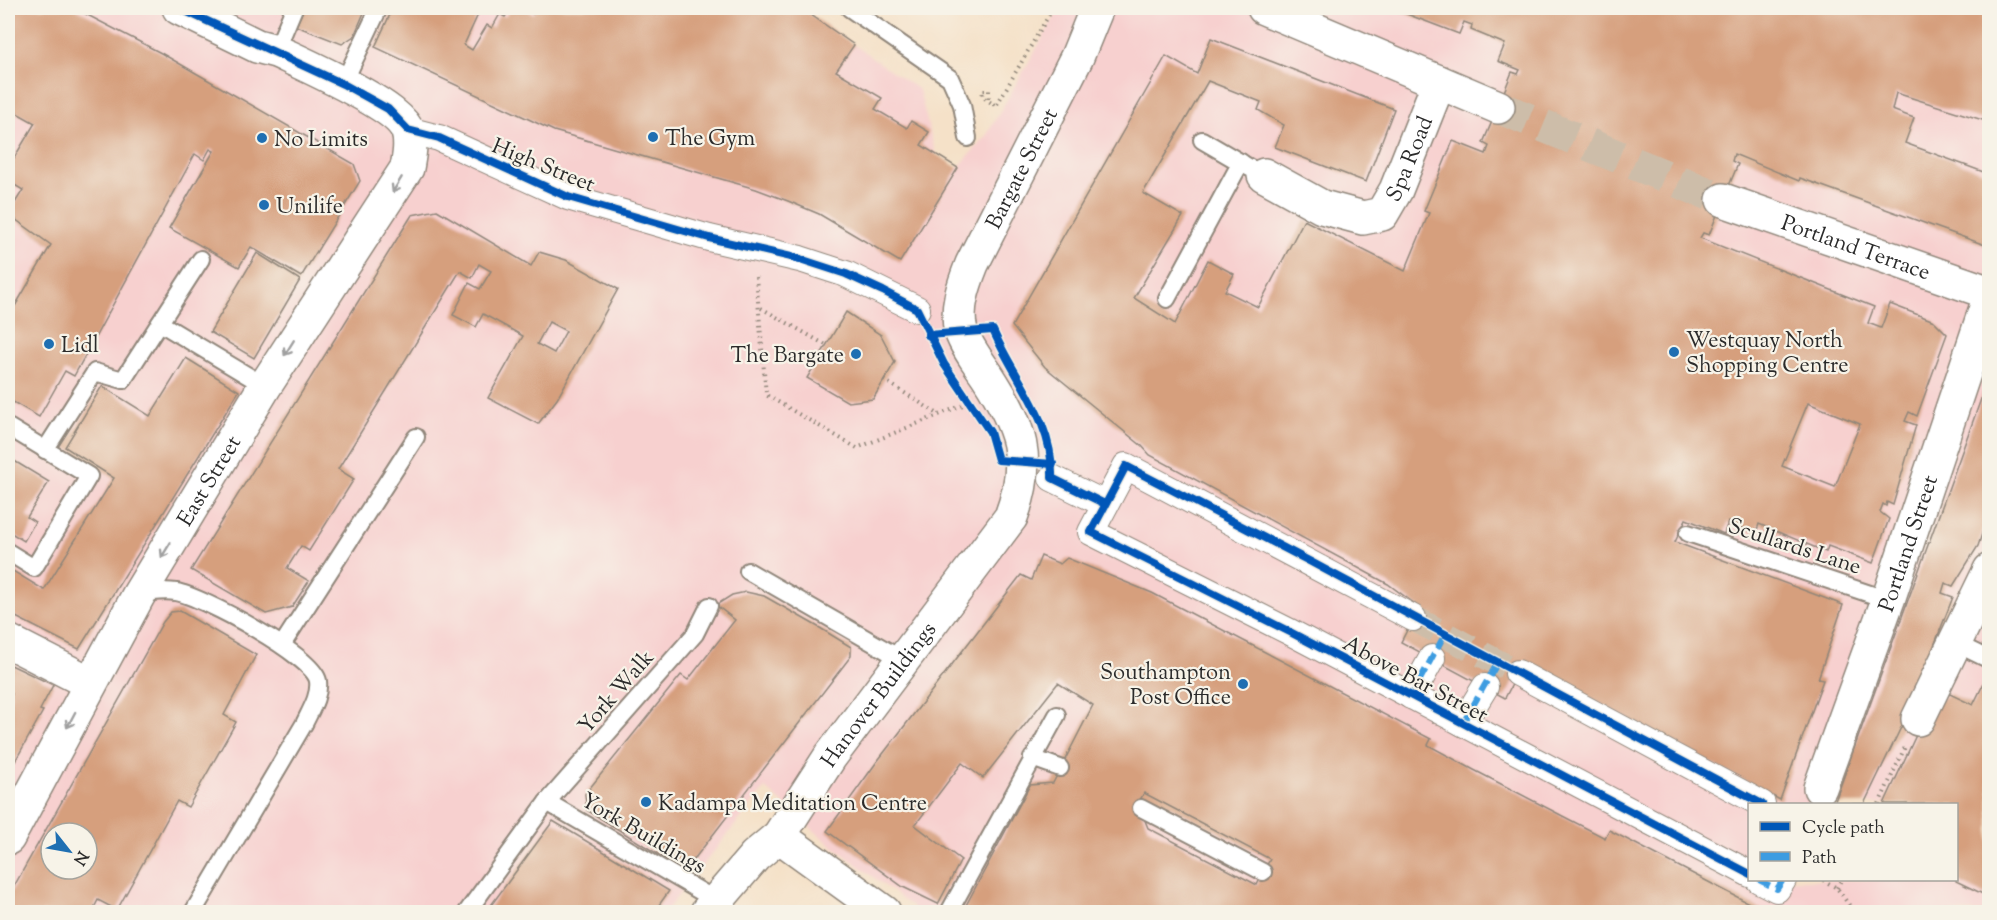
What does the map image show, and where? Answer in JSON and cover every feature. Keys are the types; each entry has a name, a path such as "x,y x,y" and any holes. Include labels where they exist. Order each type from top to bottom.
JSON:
{"street":[{"path":"178,8 344,84 388,109 408,130"},
{"name":"Bargate Street","path":"1024,462 1013,423 997,390 962,332 963,287 972,264 1073,67 1097,8"},
{"path":"1264,8 1498,107"},
{"name":"Spa Road","path":"1252,169 1322,207 1363,218 1382,214 1396,190 1438,82"},
{"name":"High Street","path":"408,130 439,138 568,197 709,238 800,259 846,274 917,309"},
{"name":"East Street","path":"8,838 138,596 265,386 407,168 411,150 408,130"},
{"name":"Portland Terrace","path":"1723,200 1989,295"},
{"name":"Portland Street","path":"1820,788 1888,600 1989,295"},
{"name":"Hanover Buildings","path":"712,907 755,856 779,836 830,757 1011,517 1021,485 1024,462"},
{"name":"Above Bar Street","path":"1413,618 1126,466 1091,532 1464,723 1748,873"},
{"path":"1052,478 1105,504"},
{"path":"1918,719 1989,570"},
{"path":"9,646 90,683"},
{"name":"Above Bar Street","path":"1411,696 1432,658"},
{"path":"1518,673 1760,803"},
{"name":"Above Bar Street","path":"1464,723 1485,687"},
{"path":"779,836 884,912"},
{"path":"1763,881 1778,889 1782,881"}],"lane":[{"path":"276,51 294,8"},
{"path":"344,84 380,8"},
{"path":"849,8 950,78 962,105 968,138"},
{"path":"1167,299 1252,169 1202,140"},
{"path":"45,450 94,372 123,381 201,259"},
{"path":"160,323 265,386"},
{"path":"8,432 10,428 89,476 34,568 8,552"},
{"path":"282,645 416,437"},
{"name":"Scullards Lane","path":"1688,533 1888,600"},
{"path":"748,571 903,660"},
{"path":"138,596 166,591 195,597 282,645 308,664 318,679 317,697 194,912"},
{"name":"York Walk","path":"467,912 547,801 695,634 709,606"},
{"path":"1954,643 1989,660"},
{"path":"949,912 1057,715"},
{"path":"1032,758 1060,768"},
{"name":"York Buildings","path":"547,801 712,907"},
{"path":"1141,808 1263,872"}],"path":[{"path":"989,98 989,90 982,90 983,97 996,106 1053,8"},
{"path":"826,345 760,308 766,395 857,448 969,402"},
{"path":"884,380 939,414"},
{"path":"1879,803 1918,719"},
{"path":"1826,881 1837,888 1854,912"},
{"path":"1837,888 1840,881"}],"shaded area":[{"path":"8,8 801,8 919,90 936,155 958,168 986,136 1060,8 1989,8 1989,912 919,912 825,840 765,788 665,912 8,912"}],"building":[{"path":"8,8 74,8 161,53 354,164 360,181 301,277 251,247 239,267 169,228 214,151 210,149 204,160 195,154 74,376 65,371 39,417 8,399 8,318 51,245 8,214 23,190 8,181 8,168 35,123 8,108"},
{"path":"304,8 366,8 354,36 342,44 296,26"},
{"path":"393,8 481,8 464,45 472,50 487,25 492,28 500,14 505,17 511,8 522,8 533,14 538,8 801,8 854,45 836,71 882,98 875,109 907,128 911,121 929,132 921,145 958,168 900,262 819,214 788,201 756,189 554,131 375,47"},
{"path":"1391,8 1989,8 1989,122 1896,93 1892,110 1914,118 1905,143 1989,174 1989,232 1985,245 1800,178 1799,181 1734,154 1732,161 1738,164 1709,235 1703,233 1700,238 1874,307 1868,323 1881,328 1890,304 1934,321 1947,334 1917,416 1909,412 1905,421 1916,425 1893,505 1887,502 1886,506 1883,504 1880,512 1889,519 1873,563 1828,546 1826,552 1759,524 1756,533 1728,522 1724,534 1686,519 1675,542 1843,605 1818,679 1823,680 1780,800 1523,663 1505,698 1401,642 1419,607 1388,584 1150,455 1045,367 1012,326 1166,56 1197,74 1211,38 1394,109 1366,182 1275,147 1284,125 1258,110 1261,102 1208,81 1143,193 1183,216 1134,298 1175,324 1208,260 1234,274 1225,291 1258,307 1304,220 1405,271 1429,213 1424,211 1453,141 1486,154 1489,146 1483,143 1512,72 1518,74 1520,70 1498,61 1505,44 1471,30 1472,25 1464,22 1459,34","holes":["1808,403 1860,424 1835,487 1782,466"]},
{"path":"437,210 531,266 539,252 566,260 618,289 557,399 538,424 488,398 523,336 483,314 476,327 453,315 469,283 480,289 491,271 479,264 472,278 460,271 338,469 354,479 309,551 301,546 287,568 309,581 292,607 266,614 191,570 412,215","holes":["549,322 566,331 554,353 537,344"]},
{"path":"257,253 300,280 254,358 210,332"},
{"name":"The Bargate","path":"846,312 881,335 895,362 873,399 848,402 807,378"},
{"path":"186,358 239,391 79,649 8,613 8,568 44,590 114,478 65,447 102,386 150,416"},
{"path":"1989,377 1989,513 1978,546 1953,586 1945,583 1942,593 1953,597 1907,715 1864,803 1834,803"},
{"path":"11,459 49,482 27,517 35,522 24,541 8,531 8,464"},
{"path":"1041,556 1060,564 1067,558 1152,593 1431,739 1428,745 1474,770 1605,838 1609,830 1766,912 1371,912 1358,906 1355,912 963,911 1030,785 1053,783 1093,705 1058,683 983,778 962,763 915,825 961,860 938,904 903,887 827,831 876,763 1021,575 1031,580","holes":["1144,793 1270,859 1257,885 1148,828 1138,803"]},
{"path":"746,592 764,596 820,628 851,647 851,656 685,871 587,810 585,794 681,675 688,680 735,620 716,605 732,595"},
{"path":"180,611 256,655 224,715 236,722 188,807 177,801 117,910 98,900 92,912 14,912 8,909 8,897 39,842 39,881 99,881 99,821 51,821 163,622 171,612"},
{"path":"11,665 53,685 40,710 43,711 8,774 8,702 12,694 8,691 8,671"},
{"path":"1986,679 1989,680 1989,897 1956,881 1958,881 1958,803 1884,803 1930,705 1950,694 1973,705"},
{"path":"553,821 669,891 654,912 486,912"}],"tunnel":[{"path":"1498,107 1723,200"},
{"path":"1413,618 1518,673"}],"marked path":[{"path":"1411,696 1445,634"},
{"path":"1463,723 1498,662"},
{"path":"1761,881 1777,889 1782,881"}],"cycle path":[{"path":"179,8 343,84 388,109 408,130 439,138 568,197 709,238 800,259 846,274 883,291 917,309 944,364 990,432 998,460 1053,464"},
{"path":"928,335 993,330 1040,419 1051,457 1052,478 1105,504"},
{"path":"1748,873 1290,632 1091,532 1126,466 1311,562 1760,803"}],"place":[{"name":"The Gym","path":"653,137"},
{"name":"No Limits","path":"262,138"},
{"name":"Unilife","path":"264,205"},
{"name":"Lidl","path":"49,344"},
{"name":"Westquay North Shopping Centre","path":"1674,352"},
{"name":"The Bargate","path":"856,354"},
{"name":"Southampton Post Office","path":"1243,684"},
{"name":"Kadampa Meditation Centre","path":"646,802"}]}
